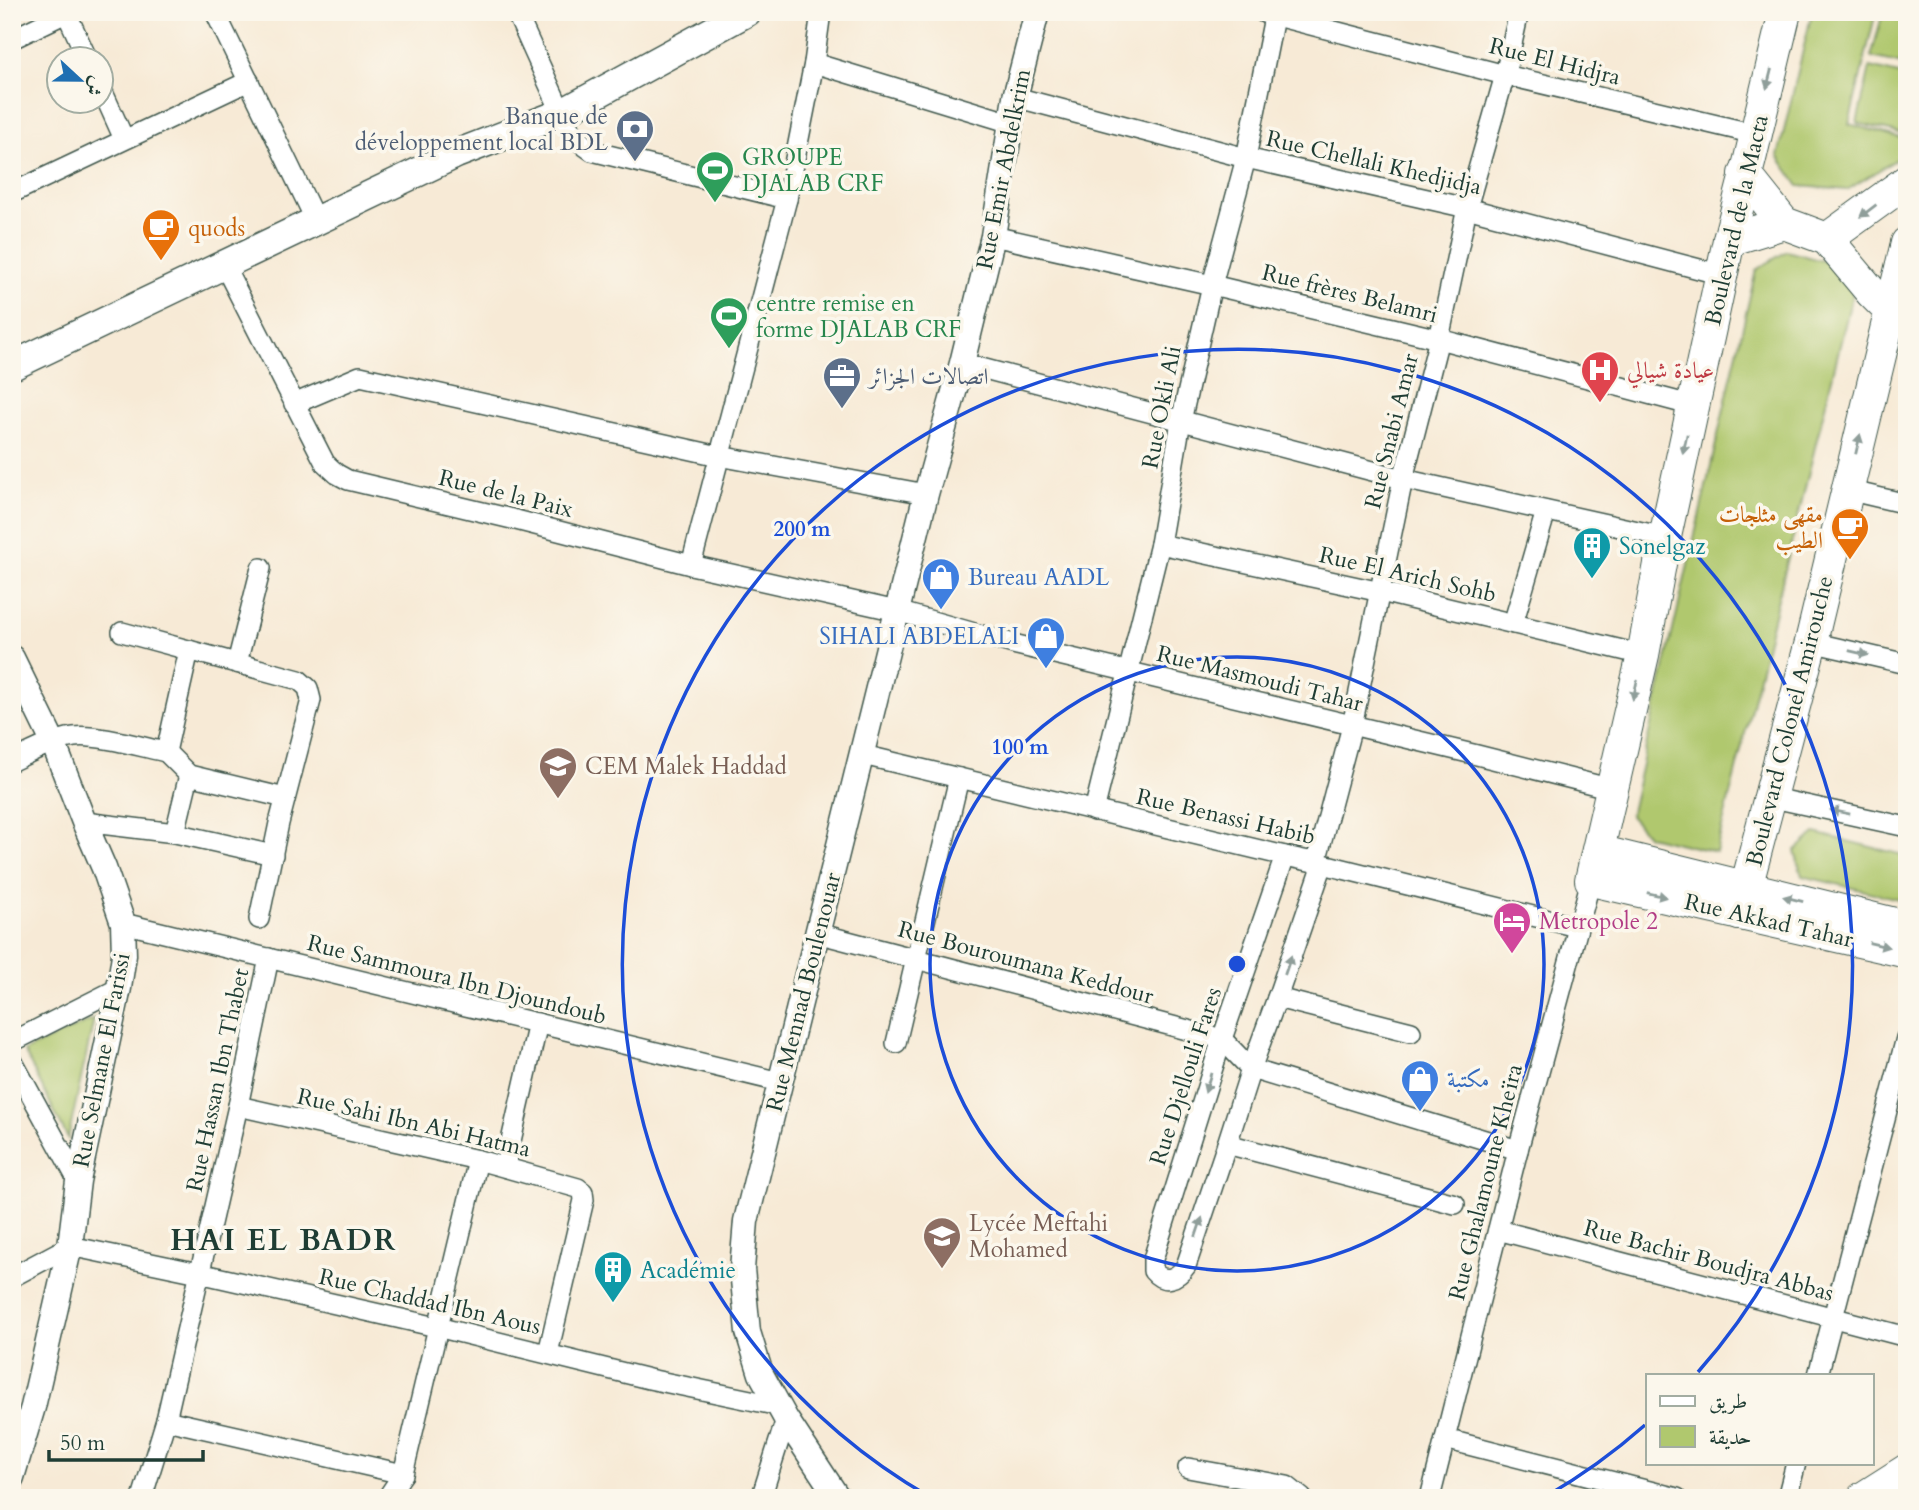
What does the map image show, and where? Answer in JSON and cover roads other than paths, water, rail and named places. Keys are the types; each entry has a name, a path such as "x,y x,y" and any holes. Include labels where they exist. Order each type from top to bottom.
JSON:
{"main road":[{"path":"12,366 456,154 562,113 747,12"},
{"name":"Boulevard de la Macta","path":"1594,866 1643,655 1665,537 1729,240 1782,13"},
{"path":"1745,174 1784,223 1827,240 1872,293 1898,313"},
{"path":"1827,240 1907,181"},
{"path":"1729,240 1784,223"},
{"name":"Boulevard Colonel Amirouche","path":"1743,901 1811,642 1847,490 1898,313 1907,243"},
{"name":"Rue Akkad Tahar","path":"1594,866 1743,901 1907,952"},
{"name":"Rue Akkad Tahar","path":"1743,901 1907,927"},
{"path":"1863,1498 1907,1470"}],"street":[{"path":"215,12 316,221"},
{"path":"516,12 574,136 592,151 787,199"},
{"path":"691,565 787,199 814,63 821,12"},
{"name":"Rue Emir Abdelkrim","path":"897,611 993,236 1015,97 1037,12"},
{"name":"Rue Snabi Amar","path":"1154,1273 1173,1278 1186,1266 1277,999 1319,863 1353,726 1403,479 1439,339 1467,208 1505,75 1519,12"},
{"path":"12,39 66,13 81,46"},
{"name":"Rue El Hidjra","path":"1271,13 1505,75 1755,134"},
{"name":"Rue Okli Ali","path":"1094,811 1160,544 1181,421 1212,285 1246,158 1271,13"},
{"path":"814,63 1011,122"},
{"path":"12,193 249,81"},
{"name":"Rue Chellali Khedjidja","path":"1015,97 1246,158 1467,208 1722,275"},
{"path":"114,116 124,139"},
{"name":"Rue frères Belamri","path":"993,236 1439,339 1694,406"},
{"name":"Rue de la Paix","path":"224,265 325,463 348,481 512,519 691,565 897,611"},
{"path":"962,363 1403,479 1665,537"},
{"path":"295,404 360,376 719,456 926,494"},
{"path":"1847,490 1907,504"},
{"path":"1513,624 1546,511"},
{"name":"Rue El Arich Sohb","path":"1160,544 1381,592 1643,655"},
{"path":"237,663 261,568"},
{"name":"Rue Masmoudi Tahar","path":"897,611 1013,644 1612,789"},
{"name":"Rue Mennad Boulenouar","path":"838,1498 761,1374 748,1332 742,1269 746,1220 897,611"},
{"path":"121,632 299,680 309,688 311,700 285,798 259,919"},
{"path":"1811,642 1907,664"},
{"path":"166,752 189,650"},
{"name":"Rue Selmane El Farissi","path":"12,657 54,742 104,868 123,923 124,955 78,1181 70,1246 36,1394 12,1476"},
{"path":"12,761 54,742 89,736 166,752 189,775 285,798"},
{"name":"Rue Benassi Habib","path":"863,755 1577,927"},
{"path":"175,833 189,775"},
{"path":"896,1043 959,778"},
{"path":"1769,797 1907,827"},
{"path":"84,822 175,833 272,855"},
{"name":"Rue Djellouli Fares","path":"1154,1273 1153,1259 1222,1039 1285,856"},
{"name":"Rue Ghalamoune Kheïra","path":"1430,1498 1518,1150 1594,866"},
{"name":"Rue Sammoura Ibn Djoundoub","path":"123,923 780,1082"},
{"name":"Rue Bouroumana Keddour","path":"817,933 1222,1039"},
{"name":"Rue Hassan Ibn Thabet","path":"142,1498 166,1420 269,958"},
{"path":"12,1042 119,988"},
{"path":"1277,999 1411,1032"},
{"path":"505,1167 538,1023"},
{"path":"1818,1374 1906,1038"},
{"path":"1222,1039 1251,1069 1518,1150"},
{"path":"12,1060 78,1181"},
{"name":"Rue Sahi Ibn Abi Hatma","path":"238,1106 478,1160 578,1188 583,1192 584,1200 548,1353"},
{"path":"1227,1144 1455,1204"},
{"path":"387,1498 403,1474 478,1160"},
{"name":"Rue Bachir Boudjra Abbas","path":"1498,1230 1907,1337"},
{"path":"12,1277 70,1246"},
{"name":"Rue Chaddad Ibn Aous","path":"70,1246 437,1327 783,1413"},
{"path":"761,1498 783,1413"},
{"path":"166,1420 403,1474"},
{"path":"1445,1439 1678,1498"},
{"path":"1787,1498 1796,1464"},
{"path":"1188,1468 1287,1486 1302,1498"}],"place":[{"name":"Banque de développement local BDL","path":"635,163"},
{"name":"GROUPE DJALAB CRF","path":"715,204"},
{"name":"quods","path":"161,262"},
{"name":"centre remise en forme DJALAB CRF","path":"729,350"},
{"name":"عيادة شيالي","path":"1600,404"},
{"name":"اتصالات الجزائر","path":"842,410"},
{"name":"مقهى مثلجات الطيب","path":"1850,561"},
{"name":"Sonelgaz","path":"1592,580"},
{"name":"Bureau AADL","path":"941,611"},
{"name":"SIHALI ABDELALI","path":"1046,670"},
{"name":"CEM Malek Haddad","path":"558,800"},
{"name":"Metropole 2","path":"1512,955"},
{"name":"مكتبة","path":"1420,1113"},
{"name":"Lycée Meftahi Mohamed","path":"942,1270"},
{"name":"Académie","path":"613,1304"}],"district":[{"name":"HAI EL BADR","path":"284,1240"}]}
